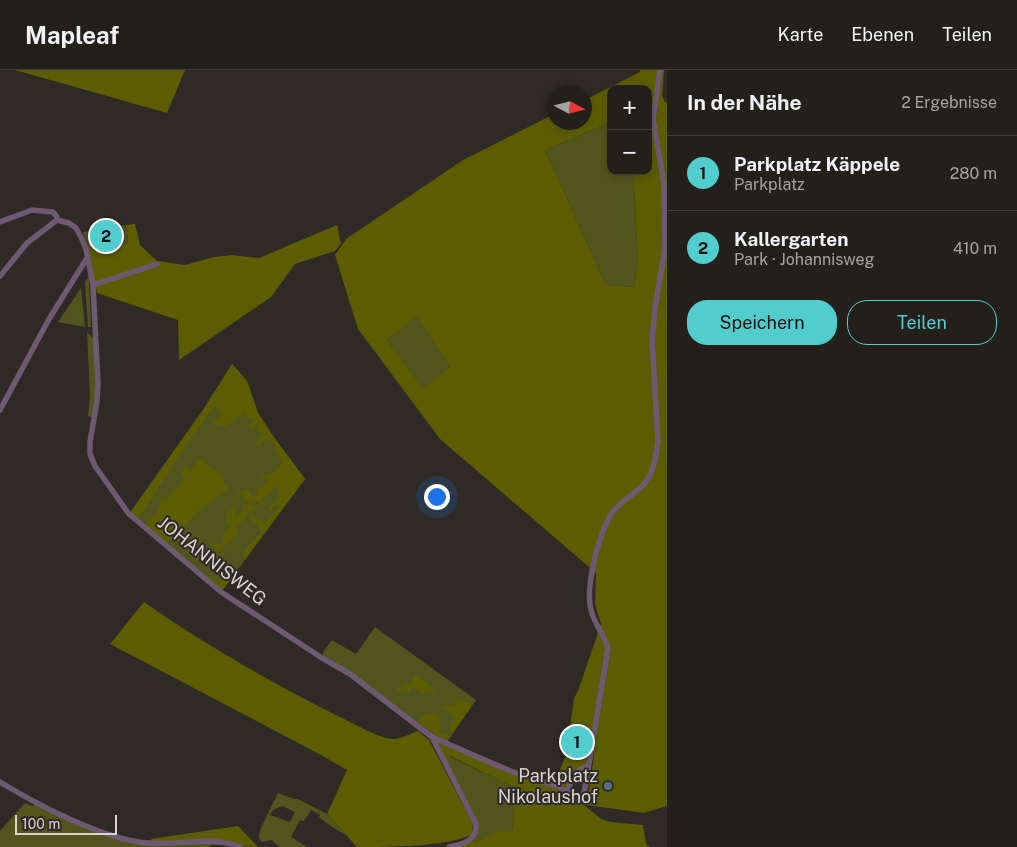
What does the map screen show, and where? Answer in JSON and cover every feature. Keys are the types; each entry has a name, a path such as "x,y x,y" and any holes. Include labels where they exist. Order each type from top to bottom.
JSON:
{"street":[{"path":"568,792 574,777 581,769 588,765 608,648 591,611 590,582 603,532 612,513 643,485 649,477 658,441 652,340 655,308 665,248 664,192 653,119 660,70"},
{"name":"JOHANNISWEG","path":"0,222 32,210 53,212 57,220 69,223 76,228 81,237 92,285 98,383 90,454 95,466 129,514 221,592 322,658 350,674 432,737 510,771 559,787 581,802 588,765"},
{"path":"0,276 28,243 57,220"},
{"path":"0,410 49,319 87,258"},
{"path":"92,285 157,264"},
{"path":"432,737 476,824 476,832 469,841 449,847"},
{"path":"0,782 74,820 110,835 148,843 212,842 240,847"}],"shaded area":[{"path":"15,70 185,70 167,113"},
{"path":"640,70 664,70 662,96 665,102 667,102 667,806 644,813 586,805 596,731 588,765 581,769 568,792 601,819 610,822 643,825 646,844 650,847 449,847 469,841 475,842 497,832 512,831 516,795 515,790 509,785 450,756 444,760 432,737 484,760 553,785 566,756 574,698 601,624 595,604 596,573 440,439 358,329 335,255 346,239 463,160 547,118 547,130 592,130 592,96 607,89 607,124 545,150 606,285 634,287 638,261 633,175 652,175 652,85 614,85 640,72","holes":["417,316 450,367 423,389 387,340"]},
{"path":"607,124 607,175 633,175 638,261 634,287 606,285 545,150"},
{"path":"135,224 140,245 157,261 185,265 214,257 232,255 259,258 337,225 341,244 335,251 295,264 271,297 179,360 178,320 97,293 88,248 128,242 126,225"},
{"path":"126,225 128,242 88,248 83,232"},
{"path":"89,276 91,327 88,327 85,282"},
{"path":"81,288 85,327 58,322"},
{"path":"417,315 450,367 423,390 387,340"},
{"path":"87,332 95,340 98,383 94,418 88,416 90,396"},
{"path":"232,364 247,381 258,413 305,479 221,592 129,514 203,410"},
{"path":"232,364 247,381 258,413 305,479 244,561 244,553 248,545 262,533 257,523 251,522 249,517 252,515 266,523 279,507 277,504 271,510 268,508 277,499 281,491 275,486 266,497 262,497 266,507 256,501 253,504 244,501 245,495 238,496 238,493 248,489 255,496 258,488 265,485 269,480 269,478 263,480 261,477 274,472 283,462 274,448 276,446 266,438 258,446 255,442 263,435 258,430 257,425 249,427 254,420 248,418 245,413 224,427 212,423 220,418 221,415 215,405 186,445 137,521 129,514 203,410"},
{"path":"200,458 223,477 224,485 229,490 218,495 213,501 199,510 165,545 144,527 150,518 154,518 161,504 159,501 165,500 185,479 181,475 185,466 190,471"},
{"path":"237,502 235,516 243,512 243,505 248,504 257,508 249,512 242,522 236,526 238,534 217,552 213,546 214,544 222,544 224,535 231,525 227,523 227,514"},
{"path":"231,567 238,570 221,592 206,580 212,577 218,581 220,576"},
{"path":"144,602 243,665 320,707 371,732 390,739 396,739 418,731 429,740 473,824 472,834 449,842 434,844 357,847 327,814 347,770 110,644"},
{"path":"375,627 476,700 447,742 554,783 553,785 432,737 350,674 322,658 324,650 332,640 356,654"},
{"path":"415,675 423,679 435,691 430,693 426,691 422,694 413,687 409,693 406,691 394,691 406,683 408,685 411,683"},
{"path":"462,700 471,704 471,707 452,733 449,730 453,716 443,708 447,704 454,706 457,701"},
{"path":"435,713 440,717 439,732 450,736 446,741 418,721 422,715"},
{"path":"449,756 509,785 515,790 512,831 497,833 475,842 469,841 477,828 444,760"},
{"path":"278,793 298,799 327,814 346,835 328,824 319,817 320,815 311,810 304,821 300,820 291,837 307,847 280,847 271,840 262,842 259,838 260,830","holes":["282,806 295,812 290,822 270,815 273,810"]},
{"path":"25,803 32,806 39,803 74,820 129,840 212,842 210,847 0,847 0,831"},
{"path":"238,826 258,847 152,841 151,839"}],"place":[{"name":"Kallergarten","path":"106,236"},
{"name":"Parkplatz Käppele","path":"577,742"},
{"name":"Parkplatz Nikolaushof","path":"608,786"}]}
